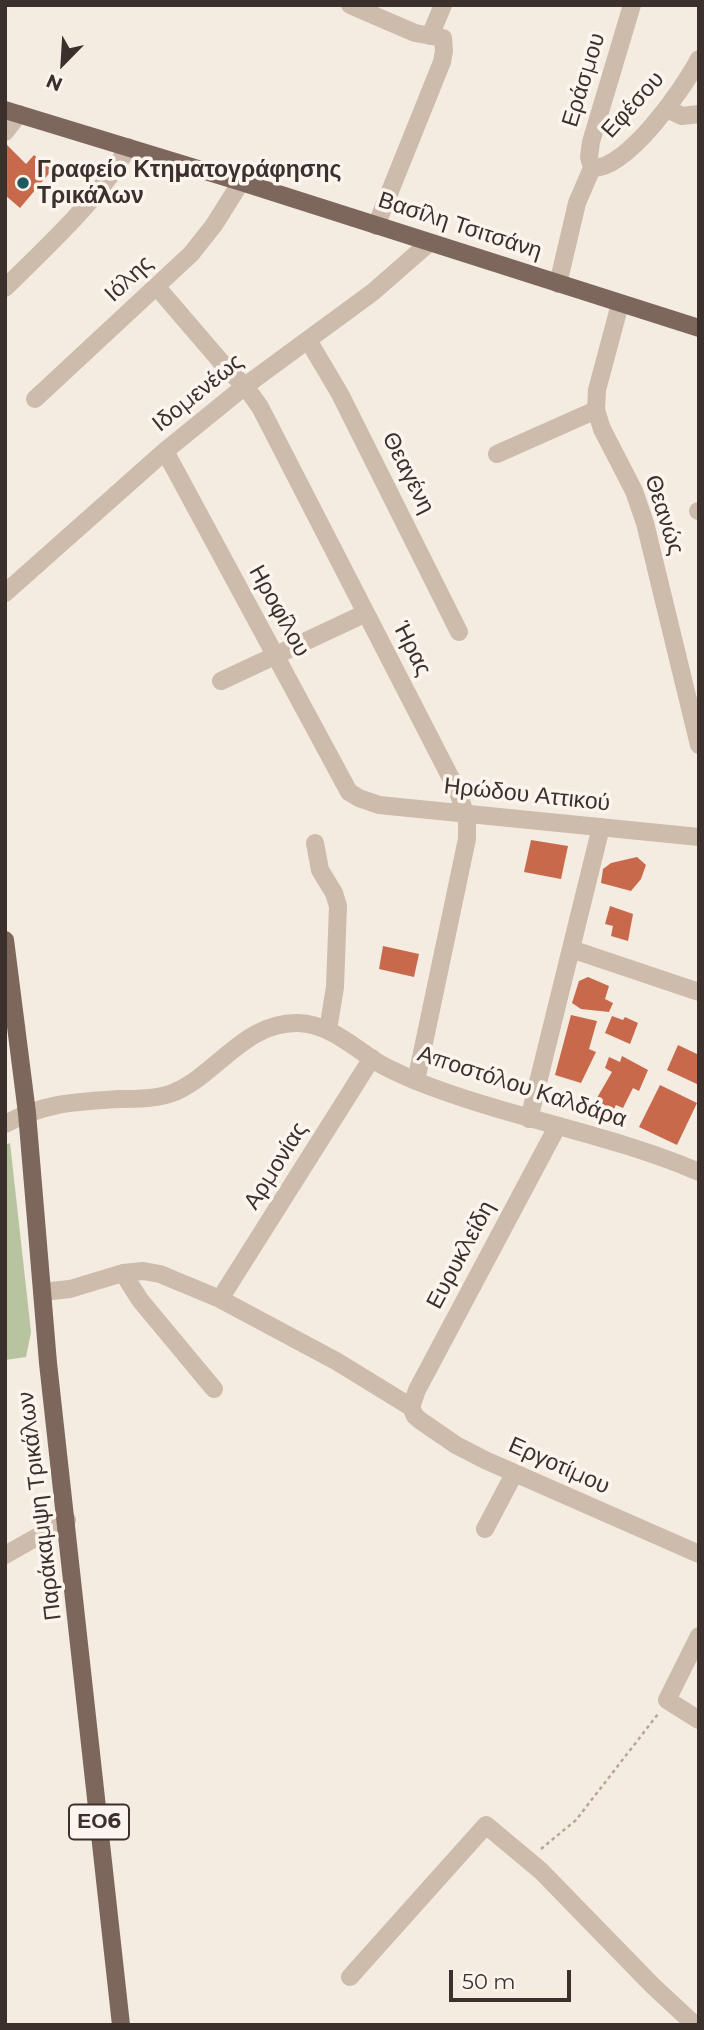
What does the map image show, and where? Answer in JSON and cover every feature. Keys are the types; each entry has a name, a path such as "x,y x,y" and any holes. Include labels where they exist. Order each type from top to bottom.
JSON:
{"main road":[{"name":"Βασίλη Τσιτσάνη","path":"12,112 699,328"},
{"name":"Παράκαμψη Τρικάλων","path":"5,940 27,1113 48,1363 121,2025"}],"street":[{"path":"350,5 415,33 436,37"},
{"path":"376,226 442,62 444,51 436,37 443,5"},
{"name":"Εράσμου","path":"592,168 589,157 591,142 632,5"},
{"name":"Εφέσου","path":"592,168 604,167 618,159 667,108 683,88 699,59"},
{"path":"667,108 682,116 699,114"},
{"path":"5,132 12,112"},
{"path":"5,288 102,187 128,147"},
{"path":"558,284 577,203 592,168"},
{"name":"Ιόλης","path":"35,399 209,233 241,182"},
{"name":"Ιδομενέως","path":"5,593 164,451 245,386 373,292 429,243"},
{"name":"Ήρας","path":"156,286 224,366 245,386 270,424 466,812 467,839 416,1081"},
{"name":"Θεανώς","path":"620,304 600,378 596,410 601,429 634,491 645,523 699,745"},
{"name":"Θεαγένη","path":"308,340 346,406 459,632"},
{"path":"497,454 596,410"},
{"name":"Ηροφίλου","path":"164,451 352,794"},
{"path":"221,681 366,613"},
{"name":"Ηρώδου Αττικού","path":"352,794 379,805 699,836"},
{"path":"529,1119 601,827"},
{"path":"316,843 320,870 334,893 338,906 335,987 328,1030"},
{"path":"571,948 699,992"},
{"name":"Αποστόλου Καλδάρα","path":"5,1124 27,1113 66,1103 149,1098 172,1093 197,1078 252,1036 268,1028 295,1023 328,1030 372,1058 416,1081 464,1099 646,1152 699,1172"},
{"name":"Αρμονίας","path":"220,1299 372,1058"},
{"name":"Ευρυκλείδη","path":"411,1407 417,1390 557,1127"},
{"name":"Εργοτίμου","path":"42,1292 70,1289 123,1273 144,1271 160,1274 220,1299 336,1361 411,1407 415,1416 441,1436 514,1474 699,1554"},
{"path":"123,1273 140,1300 214,1389"},
{"path":"485,1529 514,1474"},
{"path":"5,1555 66,1520"},
{"path":"699,1636 667,1700 699,1720"},
{"path":"350,1977 486,1825 529,1860 695,2025"}],"path":[{"path":"529,1860 576,1820 667,1700"}],"green space":[{"path":"10,1143 31,1332 26,1357 5,1360 5,1145"}],"building":[{"name":"Γραφείο Κτηματογράφησης Τρικάλων","path":"5,143 26,164 34,155 52,170 20,208 5,195"},
{"path":"531,840 568,846 561,879 524,872"},
{"path":"637,857 646,865 641,879 631,891 601,883 603,869 611,863"},
{"path":"610,906 633,914 628,941 611,936 613,926 605,924"},
{"path":"383,946 419,954 414,977 379,969"},
{"path":"588,977 609,986 605,999 613,1003 609,1012 581,1009 572,1003 579,981"},
{"path":"571,1015 597,1021 589,1049 596,1052 581,1083 555,1075"},
{"path":"612,1016 623,1020 625,1017 638,1023 630,1044 605,1033"},
{"path":"678,1045 699,1055 699,1085 667,1070"},
{"path":"622,1056 648,1070 639,1091 633,1088 623,1108 616,1105 612,1112 594,1103 612,1072 605,1068 609,1057 620,1062"},
{"path":"660,1085 697,1103 677,1145 639,1127"}],"place":[{"name":"Γραφείο Κτηματογράφησης Τρικάλων","path":"23,183"}]}
